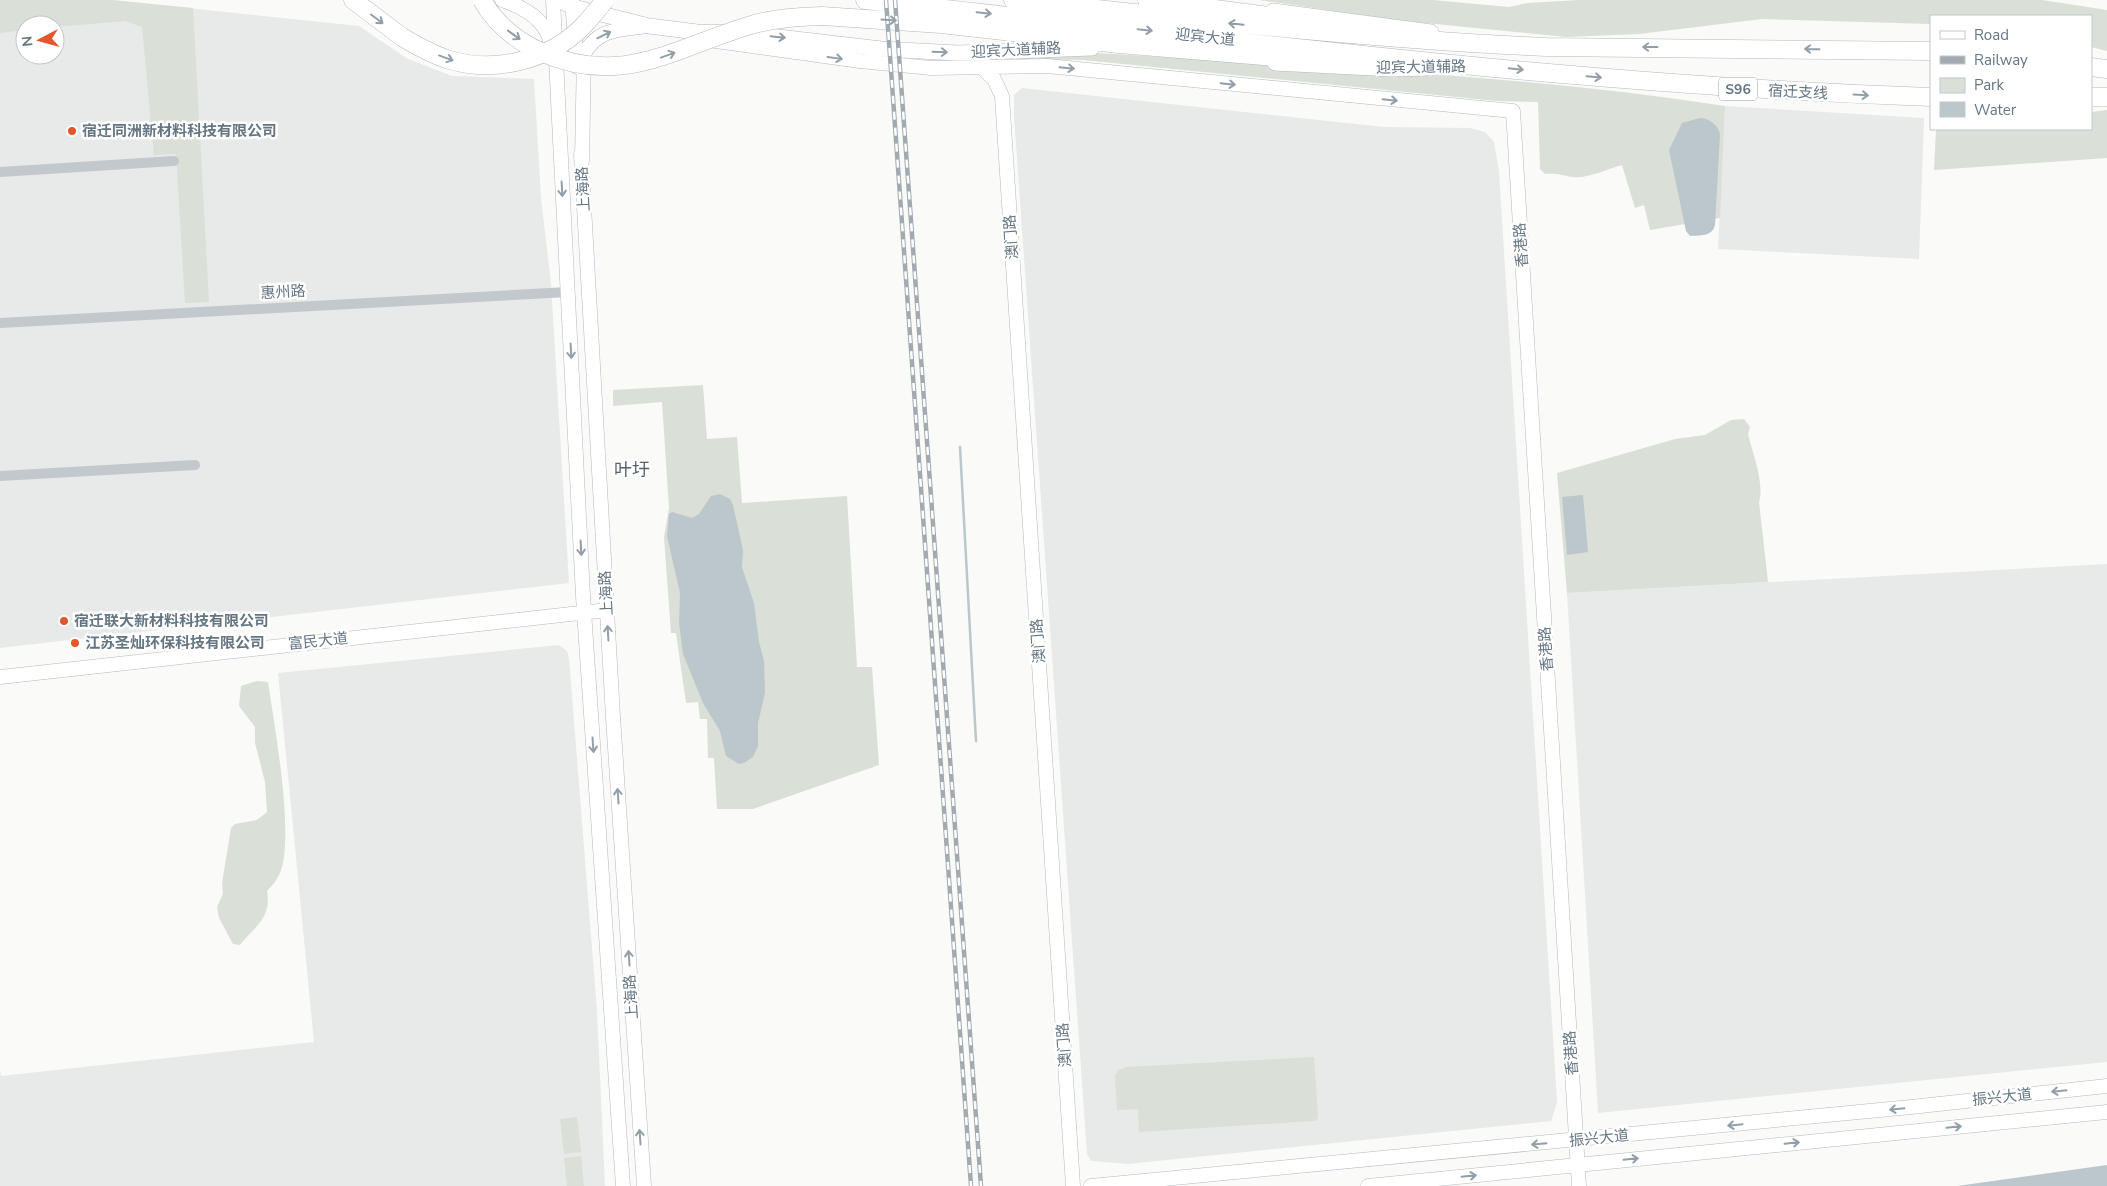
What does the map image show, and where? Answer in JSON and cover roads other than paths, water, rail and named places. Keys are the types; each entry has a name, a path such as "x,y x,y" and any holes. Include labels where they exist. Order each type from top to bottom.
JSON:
{"highway":[{"path":"353,0 402,37 424,50 451,61 477,65 506,64 533,58 556,46 585,25 605,0"},
{"path":"482,0 488,11 506,29 530,47 564,62 594,68 628,66 768,21 783,18 822,16 941,24 1119,44 1286,57 1478,66"},
{"name":"迎宾大道","path":"866,0 1546,72"},
{"name":"迎宾大道","path":"1013,0 1382,37 1483,44 1546,47 1930,51"},
{"path":"1147,0 1268,15 1382,37"},
{"path":"2092,67 2107,69"},
{"name":"宿迁支线","path":"1546,72 1715,88 1930,97"},
{"path":"2092,97 2107,97"}],"main road":[{"path":"502,0 522,6 531,12 546,30 550,42 556,132 561,162"},
{"name":"上海路","path":"553,0 584,611 622,1183"},
{"name":"迎宾大道辅路","path":"1200,0 1364,25 1436,33 1483,44"},
{"name":"上海路","path":"568,2 582,161 612,716 644,1186"},
{"name":"迎宾大道辅路","path":"568,2 649,26 916,51 1011,52 1085,47 1328,66 1393,69 1478,66"},
{"path":"582,161 584,54 590,43 602,35 617,29 649,26 686,37 860,61 931,68 1018,68"},
{"name":"香港路","path":"1018,68 1048,66 1513,112 1579,1186"},
{"path":"982,68 994,78 1002,96"},
{"path":"1002,96 1008,80 1018,68"},
{"name":"澳门路","path":"1002,96 1073,1186"},
{"path":"579,517 590,520 601,512"},
{"name":"富民大道","path":"0,677 584,611 607,610"},
{"path":"592,722 595,713 599,710 608,711 612,716"},
{"name":"振兴大道","path":"1091,1186 1577,1140 2107,1086"},
{"name":"振兴大道","path":"1368,1186 2107,1112"}],"street":[{"path":"0,172 174,161"},
{"name":"惠州路","path":"0,323 568,292"},
{"path":"0,476 195,466"}],"water":[{"path":"1700,118 1707,119 1713,123 1720,134 1715,225 1711,232 1690,236 1686,231 1669,150 1682,123"},
{"path":"720,494 730,499 733,505 743,550 742,567 754,603 759,642 764,661 765,693 758,723 758,746 753,757 739,764 726,756 720,731 703,703 683,654 679,623 680,593 667,536 669,514 672,512 692,518 699,514 711,496"},
{"path":"1583,495 1588,552 1567,555 1562,497"},
{"path":"2107,1165 2107,1186 1957,1186"}],"waterway":[{"path":"960,447 976,741"}],"railway":[{"path":"886,0 971,1186"},
{"path":"895,0 981,1186"}],"place":[{"name":"宿迁同洲新材料科技有限公司","path":"72,131"},
{"name":"宿迁联大新材料科技有限公司","path":"64,621"},
{"name":"江苏圣灿环保科技有限公司","path":"75,643"}],"district":[{"name":"叶圩","path":"632,470"}]}
